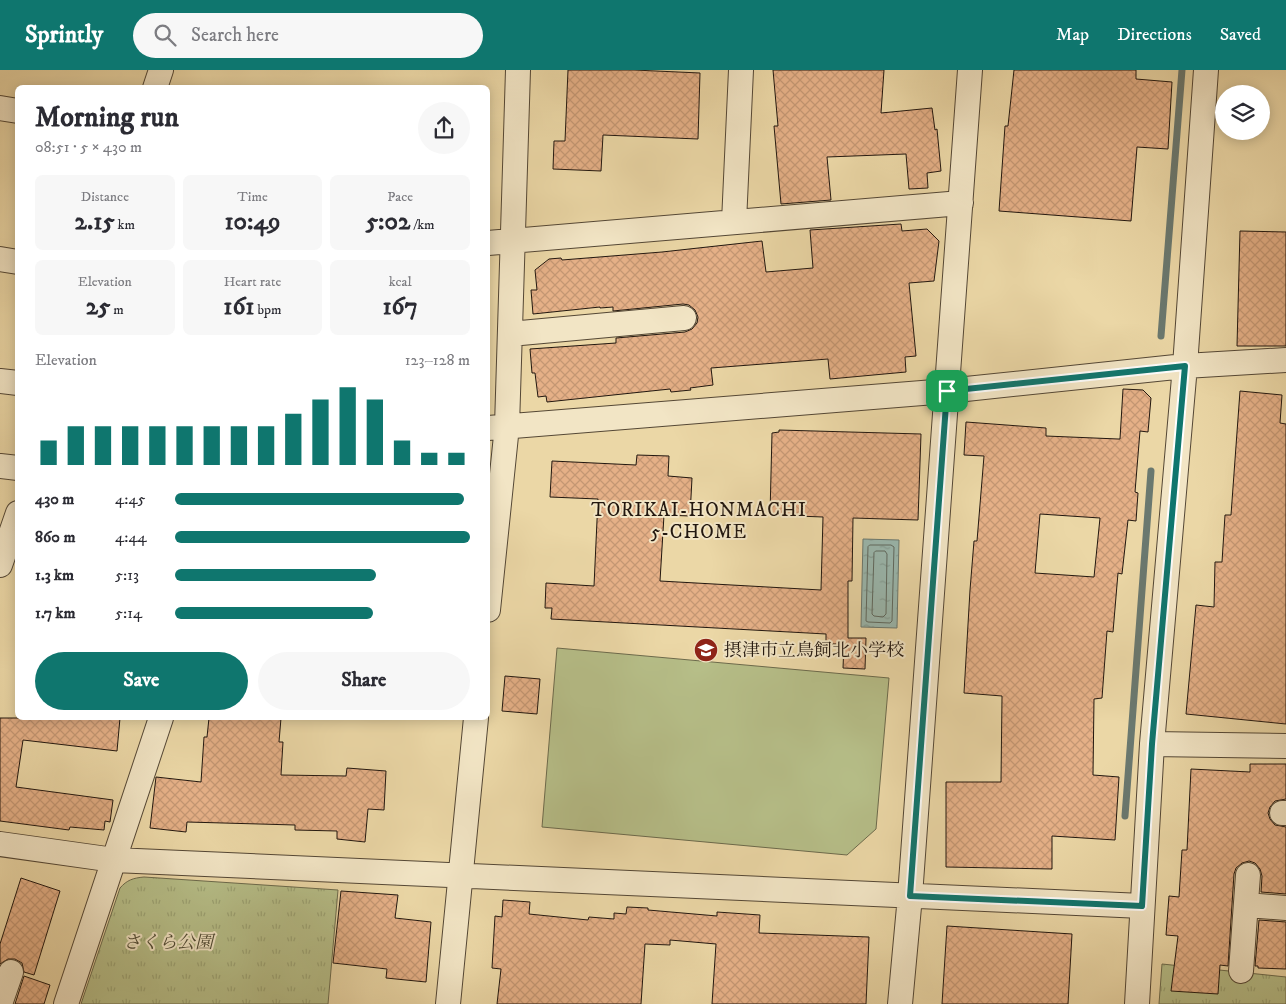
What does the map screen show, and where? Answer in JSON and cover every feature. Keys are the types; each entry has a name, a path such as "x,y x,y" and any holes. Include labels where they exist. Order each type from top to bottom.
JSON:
{"street":[{"path":"156,85 161,70"},
{"path":"490,569 497,427 510,334 518,70"},
{"path":"734,222 740,70"},
{"path":"900,1004 910,896 970,70"},
{"path":"1137,1004 1152,744 1185,366 1206,70"},
{"path":"0,108 15,110"},
{"path":"490,243 961,203"},
{"path":"0,259 15,262"},
{"path":"510,334 684,318"},
{"path":"497,427 947,391 1185,366 1286,360"},
{"path":"0,380 15,382"},
{"path":"0,466 15,468"},
{"path":"0,566 10,524"},
{"path":"66,1004 159,720"},
{"path":"448,1004 476,720"},
{"path":"1152,744 1286,746"},
{"path":"0,844 114,860 1142,906"},
{"path":"1241,971 1248,875"},
{"path":"1246,905 1286,908"},
{"path":"0,1004 11,972"}],"green space":[{"path":"557,648 889,678 876,829 847,855 542,827"},
{"name":"さくら公園","path":"144,877 338,890 328,1004 81,1004 120,888 130,880"},
{"path":"1162,964 1286,977 1286,1004 1159,1004"}],"water":[{"path":"863,539 899,540 897,628 861,627"}],"building":[{"path":"568,70 700,73 698,139 603,135 601,171 553,169 554,141 565,141"},
{"path":"773,70 884,70 881,113 932,108 935,130 937,129 941,171 927,173 928,188 909,189 906,154 827,157 831,200 781,204 774,126 778,126"},
{"path":"1014,70 1136,70 1136,79 1172,82 1168,149 1137,147 1131,221 999,211 1005,126 1008,126"},
{"path":"901,224 902,231 927,229 939,241 934,281 909,283 916,356 905,357 906,372 830,379 828,359 711,368 713,385 690,388 691,390 671,392 670,389 547,402 546,396 538,397 535,373 532,373 530,349 616,343 616,338 685,332 692,329 697,323 698,317 695,310 689,305 683,304 613,311 613,307 600,307 533,314 531,290 537,290 535,270 549,259 561,258 562,260 662,252 762,241 766,272 813,268 810,230"},
{"path":"1240,231 1286,232 1286,346 1237,346"},
{"path":"1123,389 1143,390 1151,398 1148,432 1140,431 1135,492 1138,493 1136,521 1128,520 1122,574 1118,573 1113,632 1107,631 1102,698 1094,699 1093,775 1119,777 1115,840 1052,836 1052,869 946,867 946,782 1001,782 1002,696 964,693 974,541 977,541 984,456 964,455 966,422 1046,428 1046,436 1120,439","holes":["1040,514 1100,518 1094,577 1035,573"]},
{"path":"1240,391 1282,395 1280,423 1286,424 1286,724 1186,714 1196,605 1214,607 1215,562 1222,562 1225,515 1231,515"},
{"path":"779,430 921,434 918,520 853,518 852,581 848,581 848,638 866,638 865,669 843,668 844,644 826,644 826,634 551,619 552,608 545,608 546,583 594,586 598,499 550,497 552,461 636,465 637,455 669,456 668,476 692,478 690,516 664,515 660,581 821,590 823,517 770,515 772,433 779,432"},
{"path":"505,676 540,679 537,714 502,711"},
{"path":"0,718 15,718 15,720 120,720 117,751 23,740 16,787 113,800 110,822 105,821 104,830 70,827 69,830 0,821"},
{"path":"209,720 281,720 279,742 283,742 281,775 346,776 347,768 386,771 384,810 368,809 365,842 337,839 337,831 295,830 295,825 187,822 186,832 150,828 156,777 201,782 204,737 207,737"},
{"path":"1250,764 1286,764 1286,799 1275,801 1268,813 1275,825 1286,827 1286,894 1261,892 1262,876 1260,869 1255,863 1249,861 1242,863 1236,868 1234,874 1228,966 1220,965 1218,994 1171,991 1178,936 1166,935 1169,896 1179,897 1182,850 1187,850 1191,769 1250,772"},
{"path":"21,878 60,891 34,975 24,972 22,963 15,959 8,959 0,964 0,944"},
{"path":"341,891 398,895 395,918 431,922 426,982 386,978 387,969 333,963"},
{"path":"503,900 530,902 529,914 588,920 589,917 614,919 614,913 626,914 627,907 717,916 717,912 760,915 759,933 869,937 866,1004 712,1004 716,944 670,940 670,945 645,944 641,1004 497,1004 501,969 492,968 495,916 502,917"},
{"path":"1259,920 1286,922 1286,969 1258,968 1258,966 1255,966"},
{"path":"947,926 1072,934 1068,1004 942,1004"},
{"path":"24,976 50,985 44,1004 15,1004"}],"waterway":[{"path":"1161,336 1182,70"},
{"path":"1125,816 1151,471"}],"place":[{"name":"摂津市立鳥飼北小学校","path":"706,650"}],"district":[{"name":"TORIKAI-HONMACHI 5-CHOME","path":"699,520"}],"route":[{"path":"1185,366 1152,744 1142,906 910,896 947,391 1185,366"}]}
